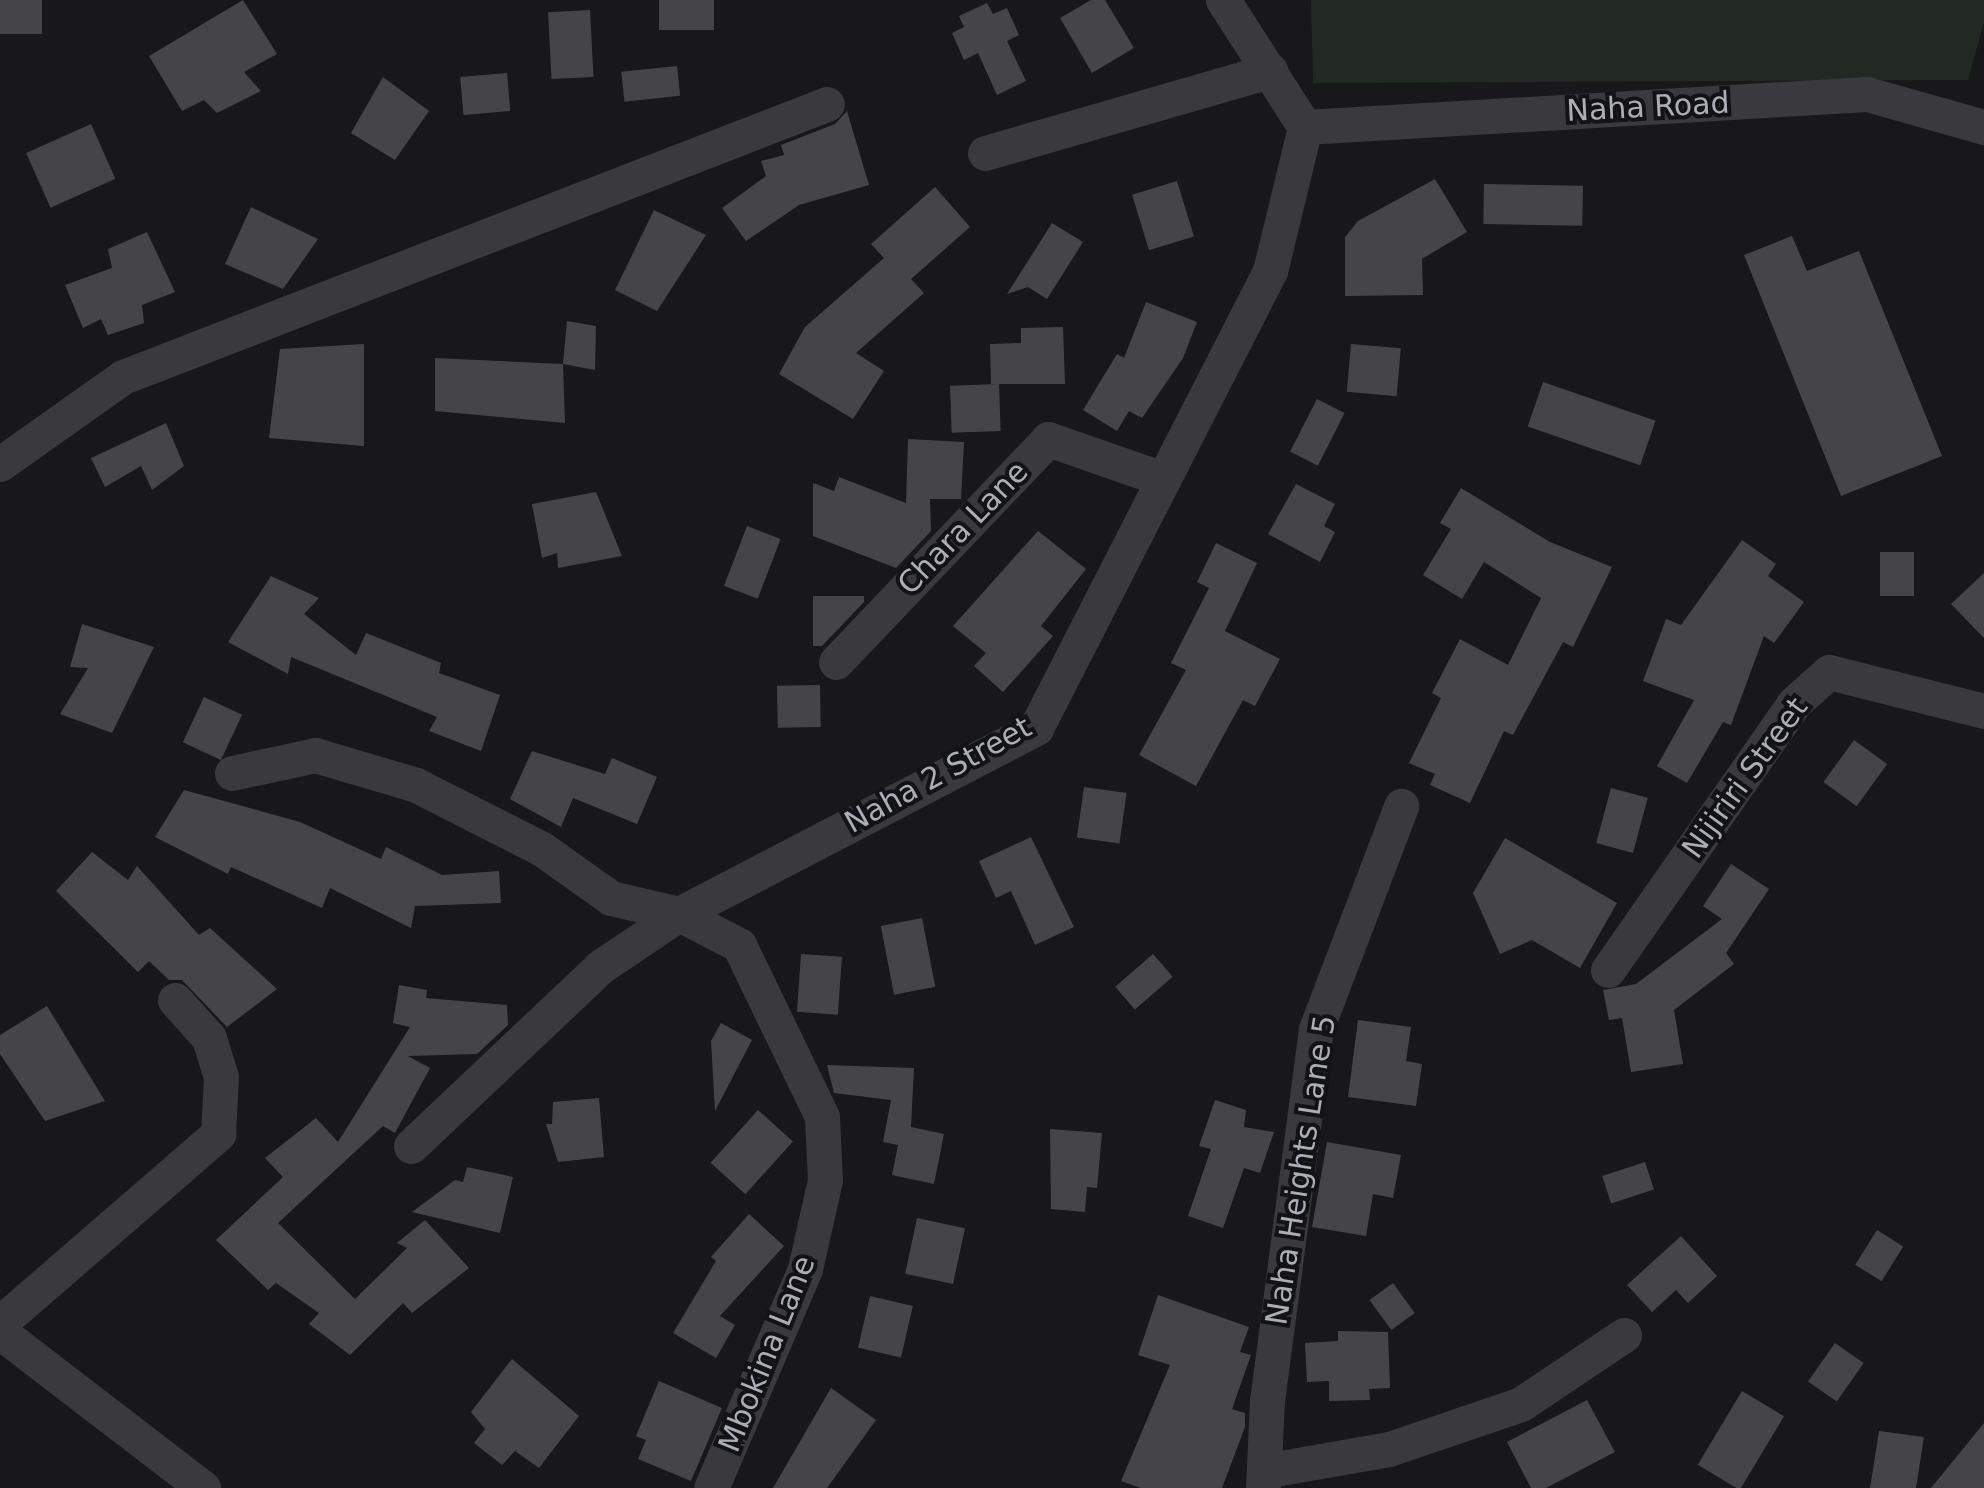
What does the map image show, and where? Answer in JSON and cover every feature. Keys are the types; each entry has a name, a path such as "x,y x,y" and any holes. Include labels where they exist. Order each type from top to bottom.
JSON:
{"street":[{"path":"1223,0 1305,126"},
{"path":"984,153 1270,71"},
{"name":"Naha Road","path":"1305,126 1867,94 1982,118"},
{"path":"0,464 124,377 828,104"},
{"name":"Naha 2 Street","path":"411,1146 600,967 679,914 1036,728 1270,270 1305,126"},
{"name":"Chara Lane","path":"836,662 1048,439 1163,479"},
{"name":"Nijiriri Street","path":"1608,970 1794,703 1829,672 1984,710"},
{"name":"Mbokina Lane","path":"232,773 315,755 416,784 542,848 610,898 679,914 740,945 822,1117 825,1180 805,1269 711,1488"},
{"name":"Naha Heights Lane 5","path":"1263,1479 1267,1402 1316,1029 1401,806"},
{"path":"0,1323 218,1134 220,1077 209,1038 175,1000"},
{"path":"0,1332 203,1488"},
{"path":"1263,1479 1389,1450 1521,1404 1624,1334"}],"shaded area":[{"path":"1311,0 1984,0 1984,22 1968,80 1313,83"}],"building":[{"path":"0,0 42,0 42,34 0,34"},
{"path":"243,0 277,54 244,72 261,91 217,113 204,100 182,111 149,56"},
{"path":"659,0 714,0 714,30 659,30"},
{"path":"1091,0 1105,0 1134,48 1092,73 1060,18"},
{"path":"987,3 993,14 1007,8 1019,35 1007,41 1026,81 997,95 978,53 964,60 952,33 964,27 959,16"},
{"path":"590,10 594,77 552,79 548,12"},
{"path":"677,66 680,96 624,102 621,72"},
{"path":"507,73 510,111 463,115 460,77"},
{"path":"383,77 429,111 395,160 351,133"},
{"path":"847,111 869,185 799,205 746,241 722,208 766,176 761,161 784,155 781,145 835,124"},
{"path":"91,124 115,179 51,208 26,153"},
{"path":"1435,179 1467,232 1422,259 1423,295 1345,296 1345,237 1358,221"},
{"path":"1177,181 1194,236 1149,250 1132,195"},
{"path":"1484,184 1583,186 1582,226 1483,224"},
{"path":"935,187 970,227 911,279 924,293 856,353 884,371 853,419 779,374 805,327 884,258 871,244"},
{"path":"251,207 318,239 283,289 225,264"},
{"path":"654,210 706,235 657,311 615,290"},
{"path":"1052,223 1083,242 1047,299 1028,287 1007,294"},
{"path":"147,232 175,292 142,305 144,323 108,335 101,319 83,328 65,285 112,268 108,249"},
{"path":"1792,236 1807,271 1859,251 1942,456 1841,496 1744,255"},
{"path":"1146,302 1197,322 1183,358 1142,418 1129,411 1117,431 1083,410 1117,354 1124,358"},
{"path":"567,321 596,326 595,370 563,364"},
{"path":"1063,327 1065,384 991,384 990,344 1021,343 1021,328"},
{"path":"364,344 364,446 269,438 280,349"},
{"path":"1351,344 1401,348 1397,396 1347,392"},
{"path":"435,358 563,364 565,423 435,411"},
{"path":"1543,382 1656,421 1640,465 1528,426"},
{"path":"999,384 1001,431 952,433 950,386"},
{"path":"1317,399 1345,413 1318,466 1290,452"},
{"path":"166,423 184,466 152,490 141,466 105,487 91,458"},
{"path":"908,439 964,442 961,499 930,499 931,531 896,568 813,536 813,483 834,491 839,477 906,503"},
{"path":"1296,484 1335,504 1324,526 1335,532 1320,562 1268,534"},
{"path":"1461,488 1550,542 1612,567 1573,647 1563,642 1513,735 1504,731 1470,803 1430,785 1435,774 1409,763 1441,698 1432,693 1460,639 1508,665 1541,598 1484,562 1462,599 1423,575 1451,529 1440,523"},
{"path":"596,492 622,556 558,568 557,553 542,558 532,504"},
{"path":"747,526 781,539 758,599 724,586"},
{"path":"1038,531 1086,569 1041,626 1053,636 1003,692 974,666 986,653 953,626"},
{"path":"1742,540 1776,564 1768,576 1804,602 1774,643 1764,636 1731,725 1723,722 1687,783 1657,766 1694,700 1643,681 1666,619 1681,625"},
{"path":"1216,543 1257,563 1225,631 1280,659 1255,706 1243,700 1196,786 1139,755 1186,670 1171,663 1209,588 1197,582"},
{"path":"1880,552 1914,552 1914,596 1880,596"},
{"path":"1984,573 1984,638 1951,604"},
{"path":"271,576 319,598 304,614 356,655 366,633 441,663 439,673 500,695 481,751 429,731 437,717 291,657 288,674 228,642"},
{"path":"813,596 864,596 864,602 822,646 813,646"},
{"path":"82,624 154,647 112,733 60,714 88,668 70,667"},
{"path":"820,685 821,727 778,728 777,686"},
{"path":"204,697 242,715 221,760 183,742"},
{"path":"1854,740 1887,764 1857,806 1823,782"},
{"path":"532,751 605,774 612,758 657,777 637,824 573,798 561,827 510,799"},
{"path":"1084,787 1127,793 1119,843 1077,838"},
{"path":"1611,788 1648,798 1633,853 1596,843"},
{"path":"184,790 300,822 381,859 386,847 442,875 499,871 501,903 415,906 411,928 330,888 322,908 231,867 228,874 155,837"},
{"path":"1031,837 1074,927 1035,945 1011,891 996,898 979,861"},
{"path":"1505,838 1617,903 1580,968 1532,940 1500,954 1473,893"},
{"path":"92,852 128,880 137,866 199,935 210,928 277,989 227,1027 182,980 169,980 149,961 138,972 56,891"},
{"path":"1731,864 1769,889 1726,953 1734,964 1674,1010 1683,1064 1631,1072 1622,1018 1609,1020 1603,990 1636,984 1722,919 1703,906"},
{"path":"922,918 935,987 894,995 881,926"},
{"path":"801,954 842,957 838,1015 797,1012"},
{"path":"1153,954 1173,977 1135,1009 1115,987"},
{"path":"399,985 427,990 426,998 507,1005 508,1025 477,1054 408,1056 430,1068 395,1133 383,1126 278,1223 355,1299 407,1248 397,1243 425,1220 469,1268 412,1313 403,1303 350,1355 309,1324 319,1313 276,1283 268,1290 216,1240 283,1177 265,1158 316,1118 338,1142 410,1027 393,1023"},
{"path":"47,1006 105,1101 45,1121 0,1054 0,1035"},
{"path":"1358,1020 1411,1027 1406,1061 1422,1064 1416,1106 1348,1097"},
{"path":"721,1023 752,1040 715,1111 711,1041"},
{"path":"827,1065 914,1068 911,1127 944,1134 934,1184 892,1175 898,1145 883,1142 891,1100 834,1093"},
{"path":"599,1098 604,1157 558,1162 546,1124 552,1124 553,1102"},
{"path":"1215,1100 1246,1110 1244,1127 1274,1132 1260,1173 1244,1168 1223,1228 1188,1216 1211,1149 1199,1146"},
{"path":"758,1110 793,1141 745,1194 710,1163"},
{"path":"1050,1129 1102,1133 1097,1188 1087,1187 1085,1212 1051,1209"},
{"path":"1327,1142 1401,1155 1393,1198 1373,1194 1366,1236 1312,1227"},
{"path":"1645,1162 1654,1190 1611,1203 1602,1176"},
{"path":"467,1167 513,1177 500,1233 412,1212 455,1180 463,1182"},
{"path":"749,1214 784,1246 720,1316 735,1325 716,1358 673,1333 716,1261 711,1257"},
{"path":"917,1218 965,1228 953,1284 905,1274"},
{"path":"1877,1230 1903,1246 1882,1281 1855,1265"},
{"path":"1681,1236 1717,1276 1688,1303 1676,1290 1652,1312 1627,1285"},
{"path":"1393,1283 1415,1313 1391,1330 1370,1300"},
{"path":"1158,1295 1249,1327 1240,1352 1251,1355 1232,1409 1245,1413 1245,1427 1222,1488 1141,1488 1121,1481 1170,1365 1138,1355"},
{"path":"870,1296 913,1306 901,1358 858,1348"},
{"path":"1338,1331 1388,1332 1390,1388 1369,1389 1370,1400 1329,1401 1329,1381 1307,1382 1305,1343 1338,1341"},
{"path":"1835,1343 1864,1363 1837,1402 1808,1382"},
{"path":"512,1359 579,1416 539,1468 515,1451 502,1465 474,1443 485,1429 471,1412"},
{"path":"659,1381 722,1408 691,1481 638,1459 646,1440 636,1436"},
{"path":"831,1388 876,1420 827,1488 773,1488"},
{"path":"1742,1391 1784,1416 1741,1488 1698,1465"},
{"path":"1587,1400 1615,1452 1546,1488 1531,1488 1507,1442"},
{"path":"1984,1423 1984,1488 1931,1488"},
{"path":"1879,1431 1924,1437 1916,1488 1870,1488"}]}
